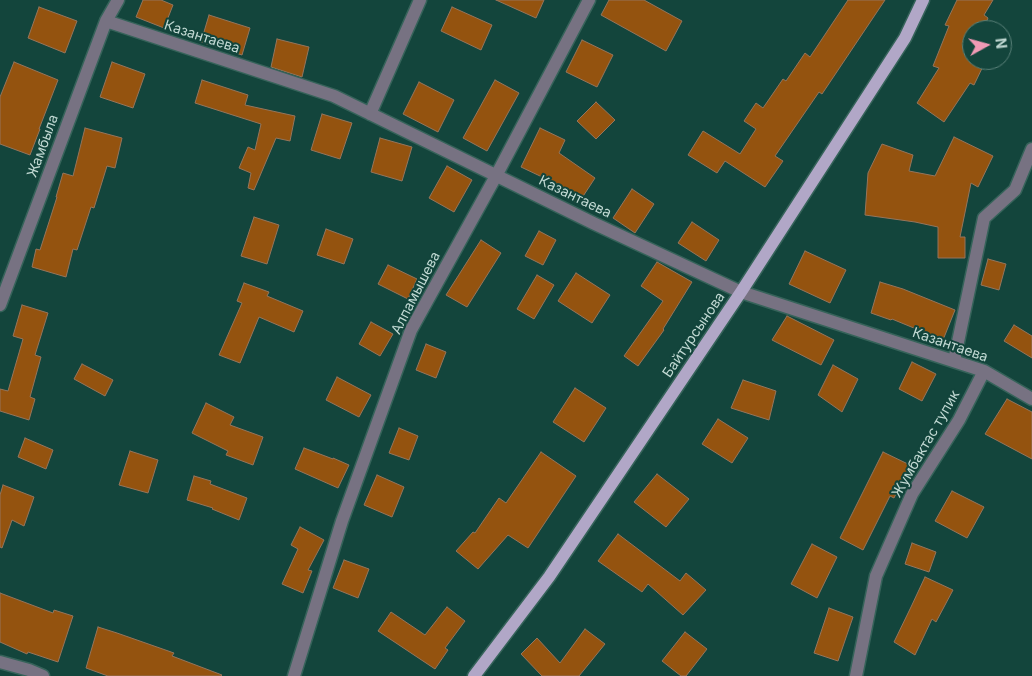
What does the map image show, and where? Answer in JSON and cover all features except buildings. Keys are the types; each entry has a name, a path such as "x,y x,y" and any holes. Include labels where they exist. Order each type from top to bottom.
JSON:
{"main road":[{"name":"Байтурсынова","path":"474,676 549,577 741,292 905,38 923,0"}],"street":[{"name":"Жамбыла","path":"0,305 106,21 118,0"},
{"path":"370,114 420,0"},
{"name":"Алпамышева","path":"294,676 342,521 411,330 496,176 589,0"},
{"name":"Казантаева","path":"106,21 334,96 593,223 741,292 984,371 1032,399"},
{"path":"954,361 984,218 1015,190 1032,149"},
{"name":"Жумбактас тупик","path":"856,676 876,576 912,494 959,420 984,371"},
{"path":"0,662 43,676"}]}
